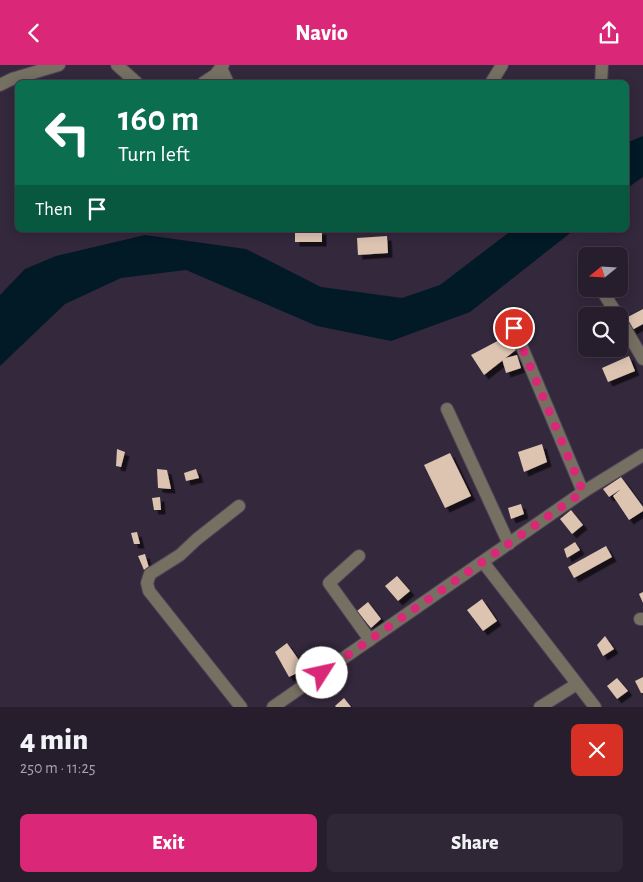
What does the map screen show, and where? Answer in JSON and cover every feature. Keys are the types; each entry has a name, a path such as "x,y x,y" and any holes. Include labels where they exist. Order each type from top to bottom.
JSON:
{"street":[{"path":"0,85 12,79 59,65"},
{"path":"117,65 133,80"},
{"path":"493,80 502,65"},
{"path":"600,80 602,65"},
{"path":"208,80 215,75 222,66"},
{"path":"222,66 227,80"},
{"path":"514,328 583,492"},
{"path":"628,334 643,359"},
{"path":"447,409 509,544"},
{"path":"273,707 583,492 643,455"},
{"path":"239,506 196,539 180,555 150,574 147,583 149,591 241,707"},
{"path":"359,556 328,583 370,639"},
{"path":"483,562 595,707"},
{"path":"540,707 577,684"}],"water":[{"path":"643,136 643,177 629,187 629,142"},
{"path":"509,232 571,232 470,312 391,341 317,326 186,270 121,278 65,304 0,366 0,295 25,269 56,256 145,235 246,249 321,287 402,298 440,285"}],"building":[{"path":"295,232 322,232 322,242 295,242"},
{"path":"387,236 388,253 358,255 357,238"},
{"path":"643,309 643,324 632,330 628,317"},
{"path":"507,336 517,349 484,375 471,355"},
{"path":"517,355 521,368 506,373 502,359"},
{"path":"628,356 635,371 608,382 602,368"},
{"path":"542,444 547,462 524,472 518,452"},
{"path":"117,449 125,452 121,467 116,466"},
{"path":"450,453 471,496 445,508 424,465"},
{"path":"157,469 167,470 171,489 158,488"},
{"path":"196,469 199,478 186,481 184,473"},
{"path":"621,477 643,507 643,511 629,520 613,496 621,489 609,497 603,489"},
{"path":"160,497 161,510 154,510 152,498"},
{"path":"521,504 524,514 511,519 508,508"},
{"path":"571,510 583,525 572,534 560,519"},
{"path":"137,532 140,544 134,544 131,533"},
{"path":"575,542 580,550 567,558 564,549"},
{"path":"606,546 612,557 574,578 568,567"},
{"path":"145,554 149,568 144,570 138,556"},
{"path":"397,576 410,591 398,601 385,586"},
{"path":"643,592 643,603 639,594"},
{"path":"482,599 497,621 483,631 467,610"},
{"path":"368,602 381,619 371,628 357,611"},
{"path":"605,636 614,649 603,656 597,645"},
{"path":"287,643 305,669 289,677 275,652"},
{"path":"643,677 643,693 641,693 635,681"},
{"path":"617,678 628,691 617,699 607,686"},
{"path":"344,698 351,707 335,706"}],"route":[{"path":"322,673 583,492 514,328"}]}
